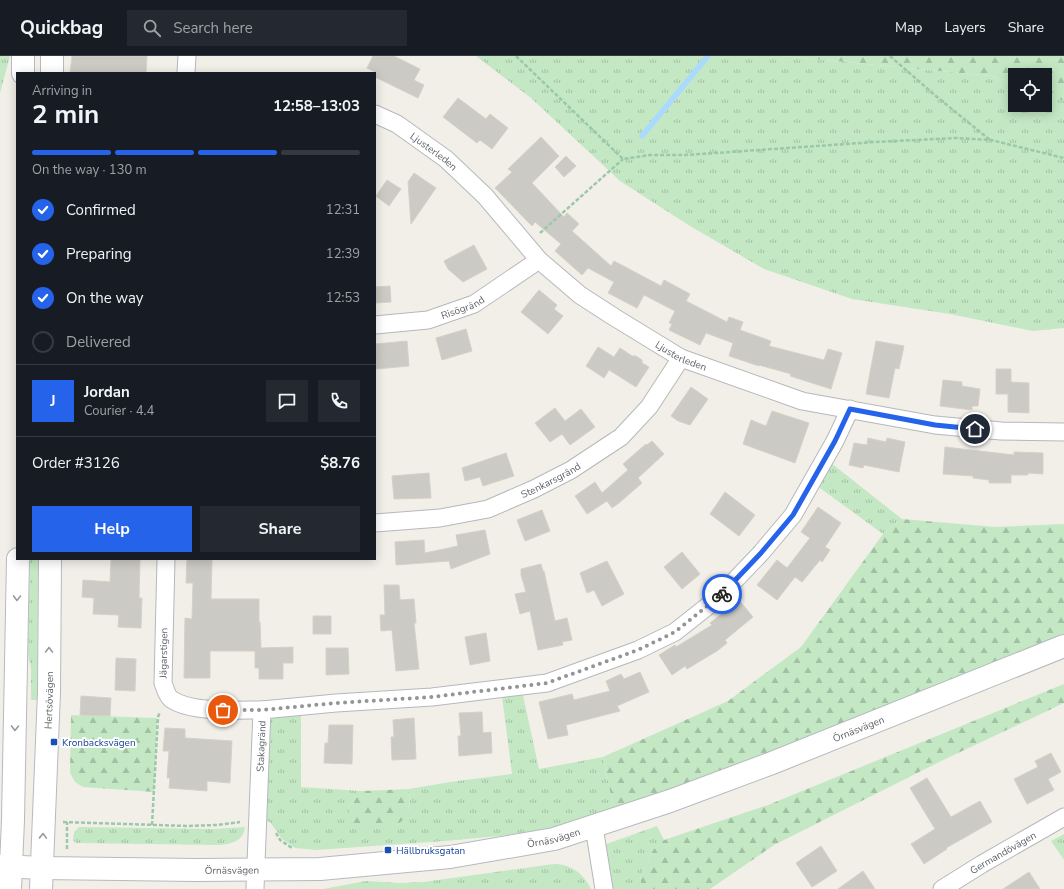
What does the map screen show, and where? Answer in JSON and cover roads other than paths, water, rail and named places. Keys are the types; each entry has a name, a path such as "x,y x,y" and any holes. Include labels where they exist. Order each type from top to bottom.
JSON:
{"street":[{"path":"23,56 23,72"},
{"path":"52,56 52,72"},
{"path":"186,72 187,56"},
{"name":"Ljusterleden","path":"376,114 396,124 446,159 485,196 539,260 580,295 681,358 802,400 935,425 1001,431 1064,432"},
{"name":"Risögränd","path":"376,324 428,320 474,304 539,260"},
{"name":"Stenkarsgränd","path":"376,523 440,518 488,509 534,489 571,470 621,437 649,407 681,358"},
{"name":"Stakagränd","path":"256,879 262,710 336,703 432,697 547,683 644,647 675,632 718,598 761,553 793,515 835,441 850,409"},
{"path":"10,889 5,866 14,820 18,560"},
{"name":"Hertsövägen","path":"41,879 49,692 50,560"},
{"name":"Jägarstigen","path":"166,560 163,683 170,698 187,707 223,710 262,710"},
{"name":"Örnäsvägen","path":"5,866 41,879 256,879 320,869 450,857 554,840 670,801 772,763 1064,646"},
{"name":"Germandövägen","path":"942,889 982,864 1064,817"},
{"path":"594,827 604,889"}],"waterway":[{"path":"642,136 708,56"}],"place":[{"name":"Kronbacksvägen","path":"54,742"},
{"name":"Hällbruksgatan","path":"388,850"}]}
